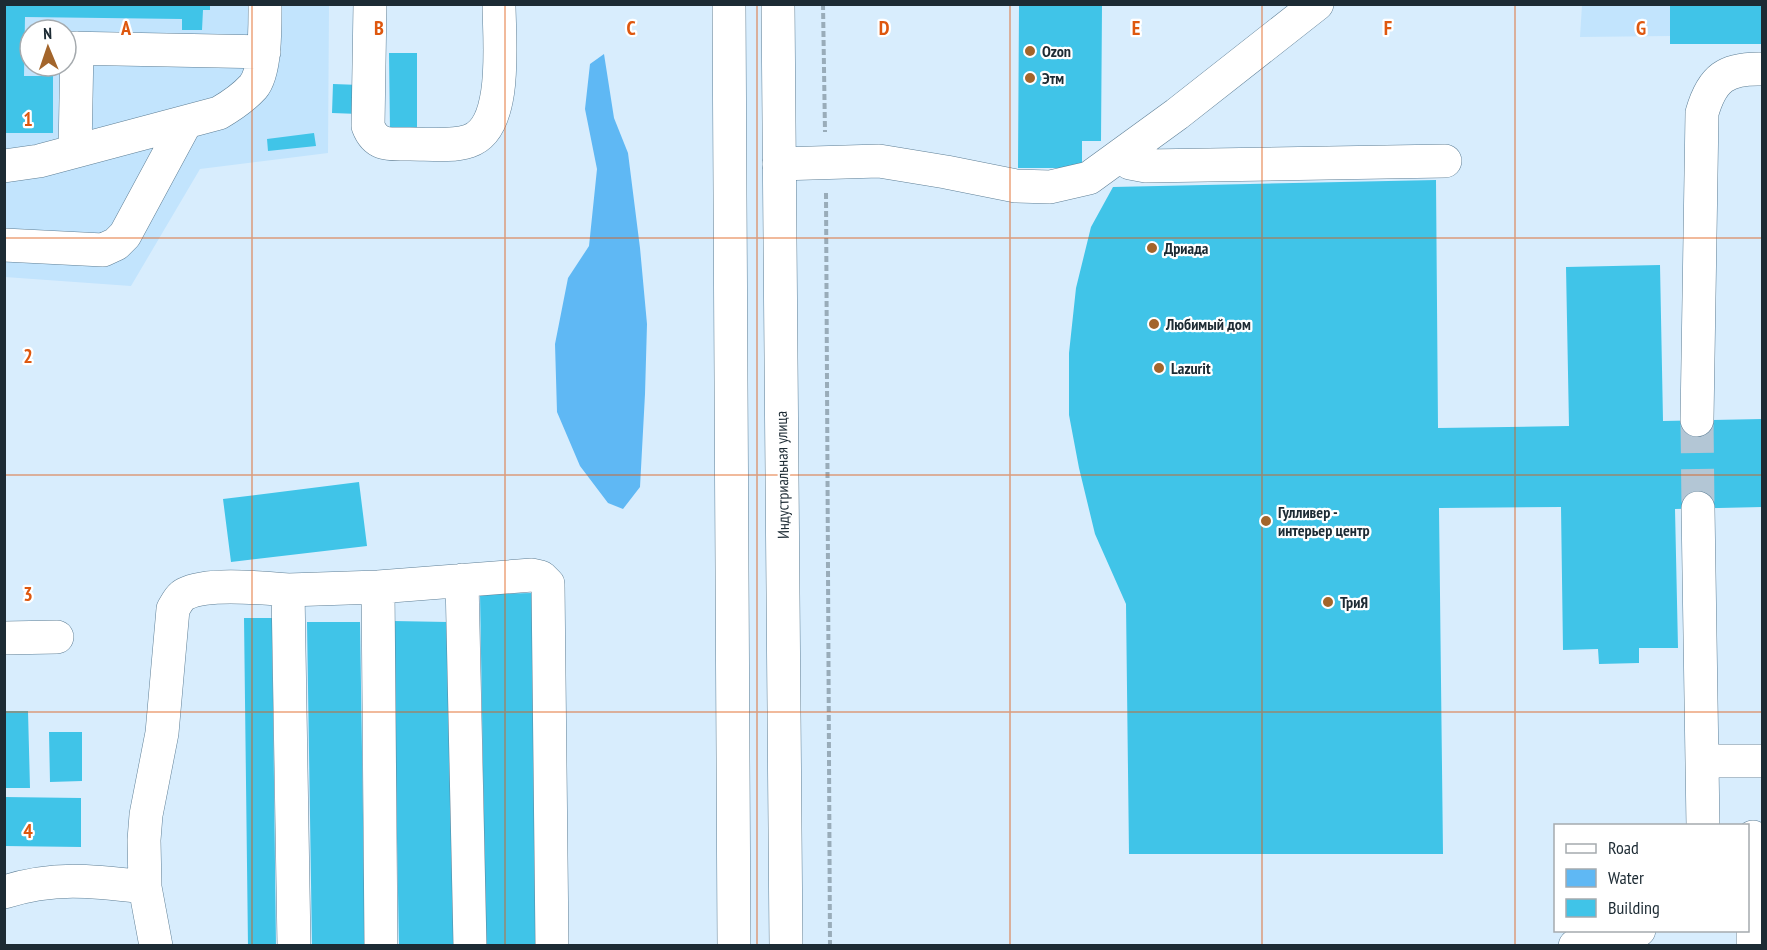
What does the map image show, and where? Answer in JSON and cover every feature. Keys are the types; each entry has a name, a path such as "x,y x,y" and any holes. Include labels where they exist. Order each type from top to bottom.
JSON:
{"main road":[{"path":"4,166 39,160 219,113 237,102 255,85 264,52 265,4"},
{"path":"370,4 368,126 372,137 381,143 395,144 460,144 472,141 482,133 496,108 499,4"},
{"path":"729,4 734,945"},
{"name":"Индустриальная улица","path":"778,4 786,945"},
{"path":"779,164 879,161 1016,186 1050,187 1089,178 1177,114 1317,4"},
{"path":"78,48 264,52"},
{"path":"1697,420 1702,113 1707,95 1716,82 1729,72 1748,68 1762,69"},
{"path":"72,78 75,151"},
{"path":"4,245 88,251 103,250 116,244 125,235 186,122"},
{"path":"1122,154 1130,163 1146,166 1445,161"},
{"path":"1698,508 1703,824"},
{"path":"156,945 145,886 146,815 162,733 173,609 184,594 207,589 238,587 288,590 378,587 531,575 542,577 548,584 552,945"},
{"path":"462,580 470,945"},
{"path":"378,587 381,945"},
{"path":"288,590 294,945"},
{"path":"4,638 57,637"},
{"path":"1703,761 1762,761"},
{"path":"1751,925 1753,837"},
{"path":"4,892 27,885 76,880 145,886"},
{"path":"1575,945 1626,937"}],"path":[{"path":"823,4 826,162 830,945"}],"shaded area":[{"path":"4,5 329,5 328,153 200,169 131,286 5,277"},
{"path":"1582,5 1762,5 1762,44 1670,44 1670,36 1580,37"}],"water":[{"path":"604,54 614,118 628,153 647,324 640,487 623,509 608,503 580,466 557,412 555,344 568,278 589,246 597,169 585,109 590,64"}],"building":[{"path":"4,4 210,4 210,10 203,10 202,30 182,30 182,19 18,18 18,78 53,78 53,133 4,133"},
{"path":"1670,4 1762,4 1762,44 1670,44"},
{"path":"1019,6 1102,6 1101,141 1082,141 1082,168 1018,168"},
{"path":"389,53 417,53 417,131 390,131"},
{"path":"333,84 360,85 359,114 332,113"},
{"path":"314,133 316,146 268,151 267,139"},
{"name":"Гулливер - интерьер центр","path":"1436,180 1438,428 1569,426 1566,267 1660,265 1663,421 1762,419 1762,507 1675,509 1678,648 1639,648 1639,663 1599,664 1598,649 1563,650 1561,507 1439,508 1443,854 1129,854 1126,604 1095,534 1069,415 1069,353 1076,288 1091,227 1113,187"},
{"path":"359,482 367,546 231,562 223,499"},
{"path":"534,593 540,946 486,946 480,594"},
{"path":"244,618 272,618 276,946 248,946"},
{"path":"393,621 448,622 454,946 399,946"},
{"path":"307,622 360,622 365,946 312,946"},
{"path":"4,711 28,711 30,788 4,788"},
{"path":"49,732 82,732 82,781 50,782"},
{"path":"4,797 81,798 81,847 4,846"}],"tunnel":[{"path":"1697,420 1698,508"}],"place":[{"name":"Ozon","path":"1030,51"},
{"name":"Этм","path":"1030,78"},
{"name":"Дриада","path":"1152,248"},
{"name":"Любимый дом","path":"1154,324"},
{"name":"Lazurit","path":"1159,368"},
{"name":"Гулливер - интерьер центр","path":"1266,521"},
{"name":"ТриЯ","path":"1328,602"}]}
